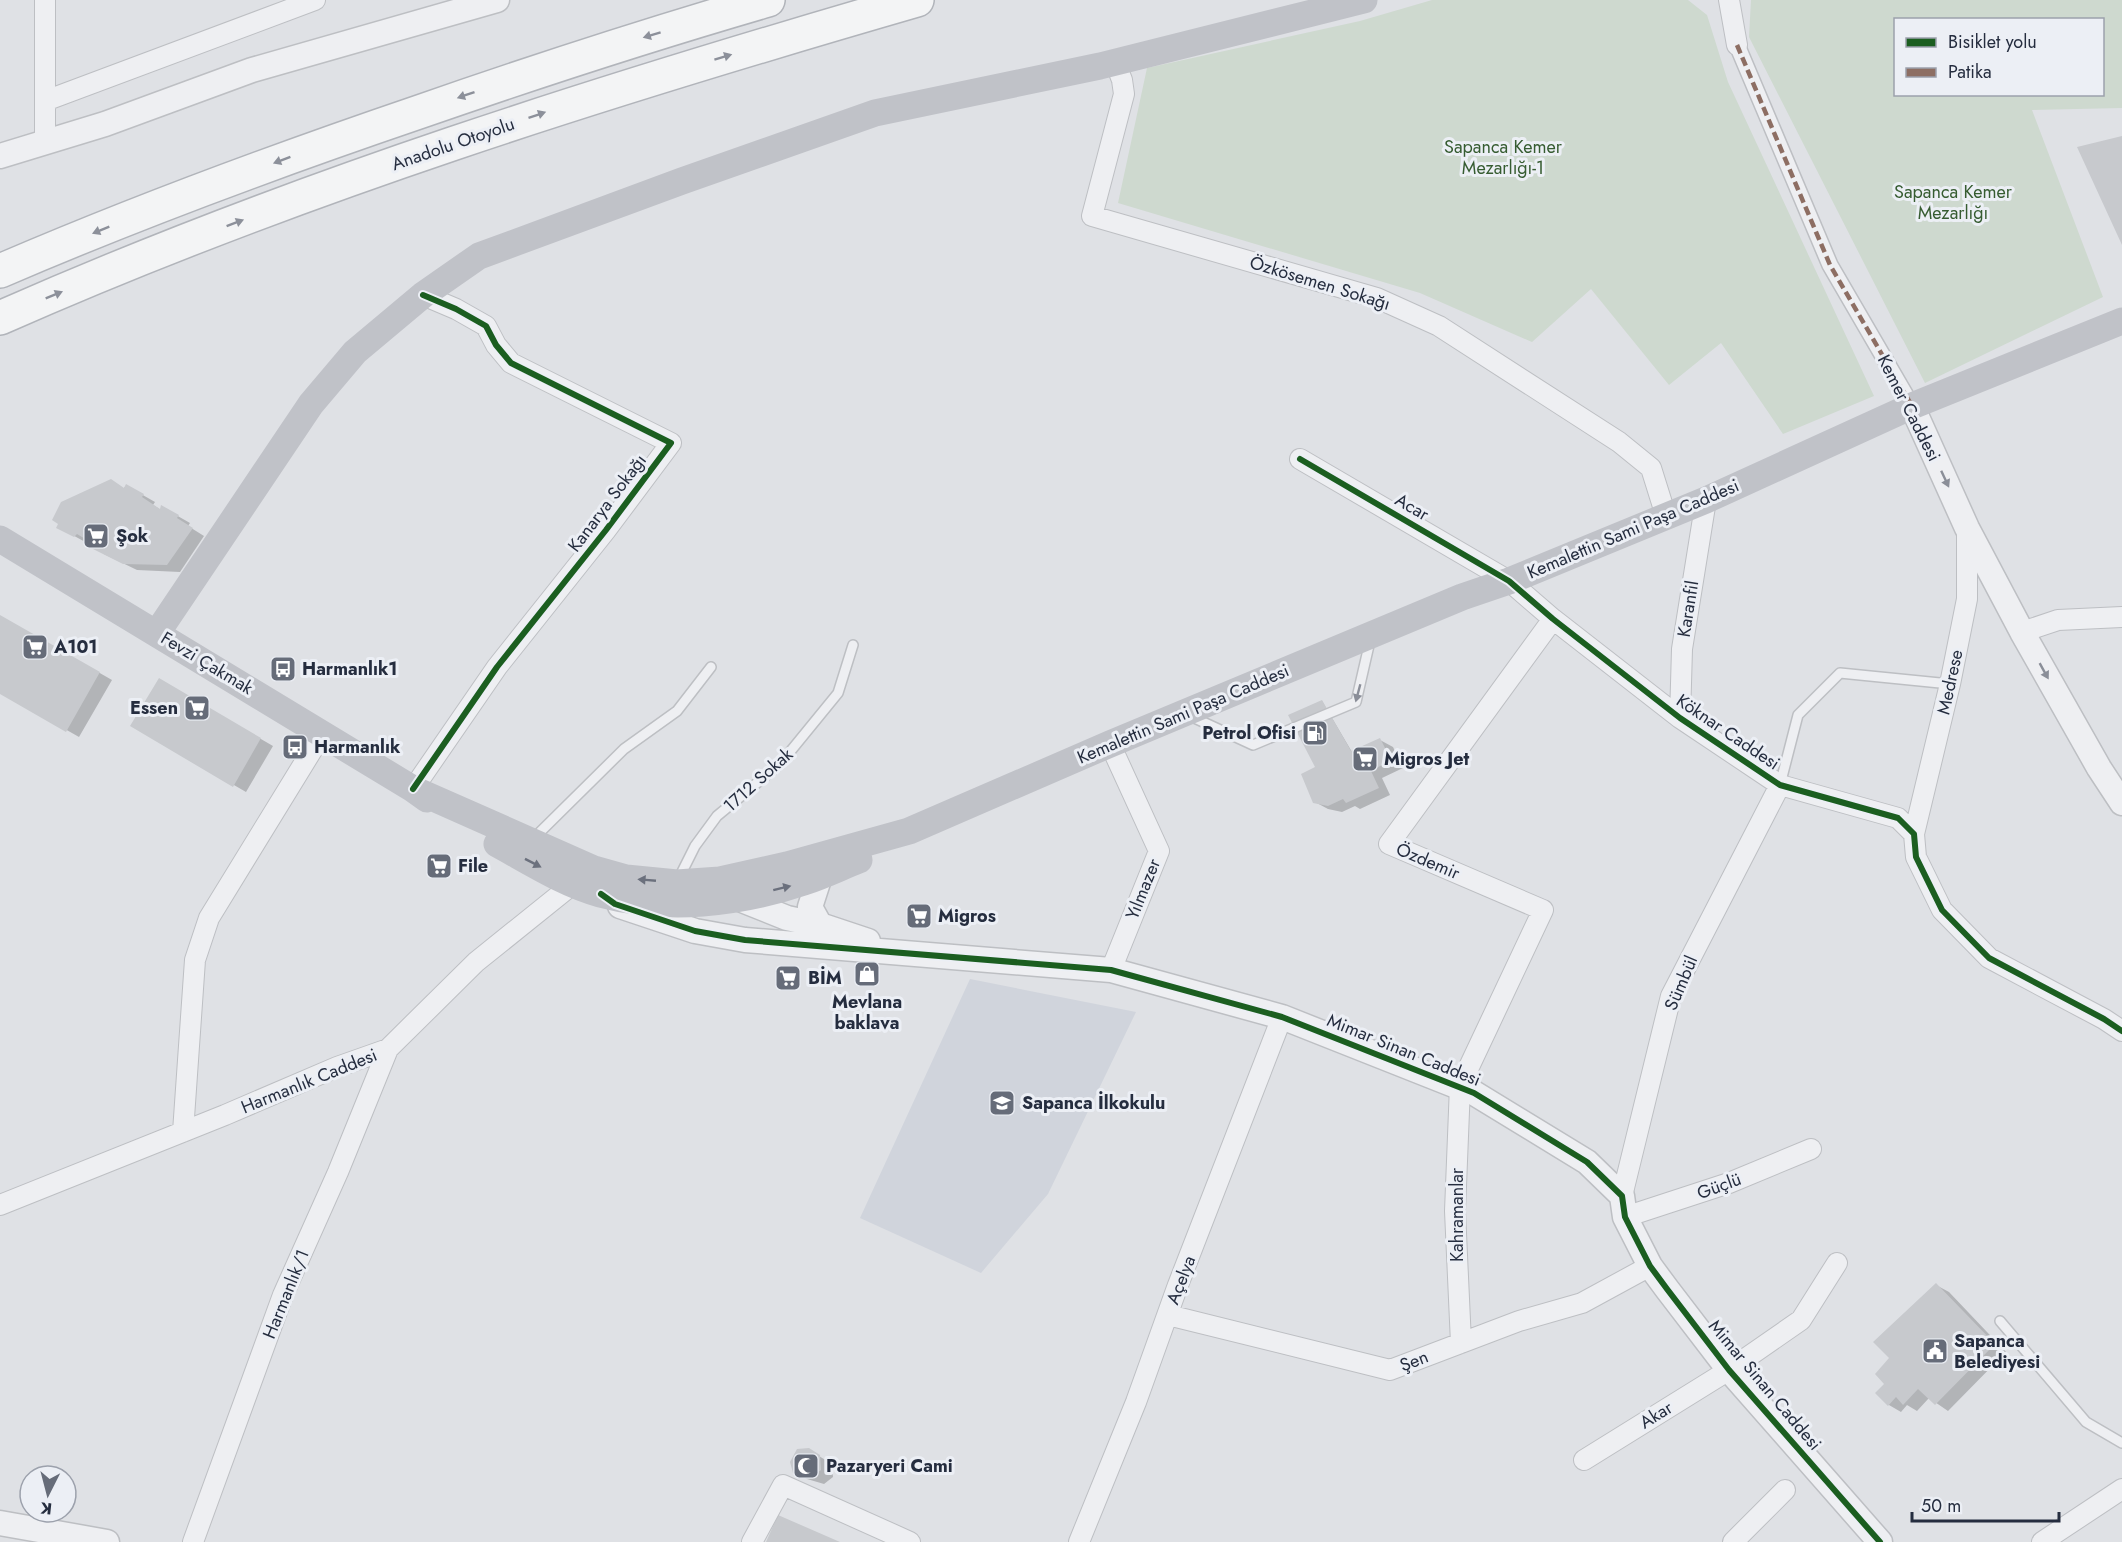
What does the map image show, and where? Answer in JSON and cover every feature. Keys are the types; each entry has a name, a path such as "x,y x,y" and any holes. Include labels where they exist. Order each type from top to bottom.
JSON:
{"highway":[{"path":"0,271 312,148 544,69 768,0"},
{"name":"Anadolu Otoyolu","path":"0,318 186,241 555,109 917,0"}],"main road":[{"path":"158,633 311,404 355,351 423,295 479,256 682,181 875,114 1115,62 1364,0"},
{"name":"Kemalettin Sami Paşa Caddesi","path":"413,789 594,869 626,878 690,882 720,880 909,831 1462,597 1509,581 1706,500 1912,406 2122,321"},
{"name":"Fevzi Çakmak","path":"0,539 413,789"},
{"name":"Kemalettin Sami Paşa Caddesi","path":"413,789 458,824 573,884 601,894 685,905 738,899 804,882 874,854 909,831"}],"street":[{"path":"45,0 45,142"},
{"path":"45,101 315,0"},
{"path":"0,156 105,124 252,70 497,0"},
{"name":"Kemer Caddesi","path":"1729,0 1737,45 1830,266 1912,406 1967,528 2022,632 2099,768 2122,803"},
{"name":"Özkösemen Sokağı","path":"1115,62 1122,80 1124,94 1092,216 1377,298 1439,326 1619,442 1651,468 1666,516"},
{"name":"Kanarya Sokağı","path":"413,789 497,667 606,530 671,443 511,363 496,345 486,326 456,309 423,295"},
{"name":"Acar","path":"1300,459 1509,581"},
{"name":"Karanfil","path":"1680,718 1682,649 1706,500"},
{"name":"Medrese","path":"1914,834 1950,684 1967,599 1967,528"},
{"name":"Köknar Caddesi","path":"1509,581 1553,619 1680,718 1780,785 1898,818 1914,834"},
{"path":"2022,632 2058,620 2122,617"},
{"name":"Özdemir","path":"1460,1086 1544,910 1389,844 1553,619"},
{"path":"183,1132 195,960 209,918 322,734"},
{"name":"Yılmazer","path":"1110,744 1159,850 1111,970"},
{"name":"Sümbül","path":"1624,1207 1671,996 1780,785"},
{"path":"1914,834 1916,857 1942,910 1976,946 1989,958 2104,1019 2122,1031"},
{"path":"753,872 738,899 742,926 760,942"},
{"path":"820,876 810,906 820,925"},
{"path":"690,882 787,918 820,925 865,940 932,954"},
{"name":"Harmanlık Caddesi","path":"0,1205 337,1067 388,1049 476,962 573,884"},
{"path":"601,894 615,904 695,931 760,942 932,954"},
{"name":"Mimar Sinan Caddesi","path":"932,954 1111,970 1282,1017 1460,1086 1587,1162 1624,1207 1650,1266 1729,1370 1880,1542"},
{"name":"Açelya","path":"1079,1542 1136,1402 1282,1017"},
{"name":"Harmanlık/1","path":"193,1542 283,1294 338,1172 388,1049"},
{"name":"Kahramanlar","path":"1460,1086 1455,1211 1461,1343"},
{"name":"Güçlü","path":"1624,1207 1729,1183 1811,1149"},
{"name":"Akar","path":"1584,1460 1729,1370 1802,1320 1837,1263"},
{"name":"Şen","path":"1168,1315 1390,1370 1519,1321 1582,1303 1650,1266"},
{"path":"752,1542 783,1485 910,1542"},
{"path":"2042,1542 2122,1489"},
{"path":"1732,1542 1785,1490"},
{"path":"0,1523 107,1542"}],"lane":[{"path":"1184,713 1252,745 1273,737 1356,702 1371,636"},
{"name":"1712 Sokak","path":"690,882 695,846 717,816 780,764 817,722 838,693 853,645"},
{"path":"531,841 624,749 677,711 711,667"},
{"path":"1780,785 1798,715 1840,673 1950,684"},
{"path":"2000,1321 2086,1422 2122,1443"}],"shaded area":[{"name":"Sapanca İlkokulu","path":"970,979 1136,1012 1048,1194 981,1273 860,1218"}],"green space":[{"name":"Sapanca Kemer Mezarlığı-1","path":"1432,0 1688,0 1707,15 1728,82 1874,396 1783,434 1721,343 1669,385 1591,289 1532,342 1420,293 1118,203 1147,68 1360,21"},
{"name":"Sapanca Kemer Mezarlığı","path":"1751,0 2122,0 2122,108 2032,110 2103,297 1925,383 1749,37"}],"building":[{"path":"2122,136 2122,245 2077,147"},
{"path":"111,479 124,488 126,484 144,494 142,497 160,509 161,505 179,515 177,518 193,528 167,565 123,564 89,547 92,543 77,534 74,537 56,528 58,524 52,520 61,502"},
{"path":"0,615 100,672 66,732 0,694"},
{"path":"159,678 261,738 233,787 130,726"},
{"path":"1322,700 1351,751 1380,738 1391,760 1371,771 1379,788 1346,803 1343,799 1328,806 1313,803 1301,774 1315,767 1288,715"},
{"name":"Sapanca Belediyesi","path":"1936,1283 1995,1344 1935,1405 1918,1389 1903,1405 1896,1397 1888,1406 1875,1393 1884,1384 1875,1374 1889,1358 1873,1342"},
{"name":"Pazaryeri Cami","path":"809,1448 820,1455 821,1470 810,1478 793,1473 790,1462 797,1449"},
{"path":"778,1515 840,1542 766,1542"}],"marked path":[{"path":"1737,45 1830,265 1912,406"}],"cycle path":[{"path":"413,789 497,667 606,530 671,443 511,363 496,345 486,326 456,309 423,295"},
{"path":"1300,459 1509,581 1553,619 1680,718 1780,785 1898,818 1914,834 1916,857 1942,910 1989,958 2104,1019 2122,1031"},
{"path":"601,894 615,904 695,931 745,940 1111,970 1282,1017 1474,1093 1587,1162 1622,1196 1625,1217 1650,1266 1667,1289 1729,1370 1880,1542"}],"place":[{"name":"Şok","path":"96,536"},
{"name":"A101","path":"35,647"},
{"name":"Harmanlık1","path":"283,669"},
{"name":"Essen","path":"197,708"},
{"name":"Petrol Ofisi","path":"1315,733"},
{"name":"Harmanlık","path":"295,747"},
{"name":"Migros Jet","path":"1365,759"},
{"name":"File","path":"439,866"},
{"name":"Migros","path":"919,916"},
{"name":"Mevlana baklava","path":"867,974"},
{"name":"BİM","path":"788,978"},
{"name":"Sapanca İlkokulu","path":"1002,1103"},
{"name":"Sapanca Belediyesi","path":"1935,1351"},
{"name":"Pazaryeri Cami","path":"806,1466"}]}
